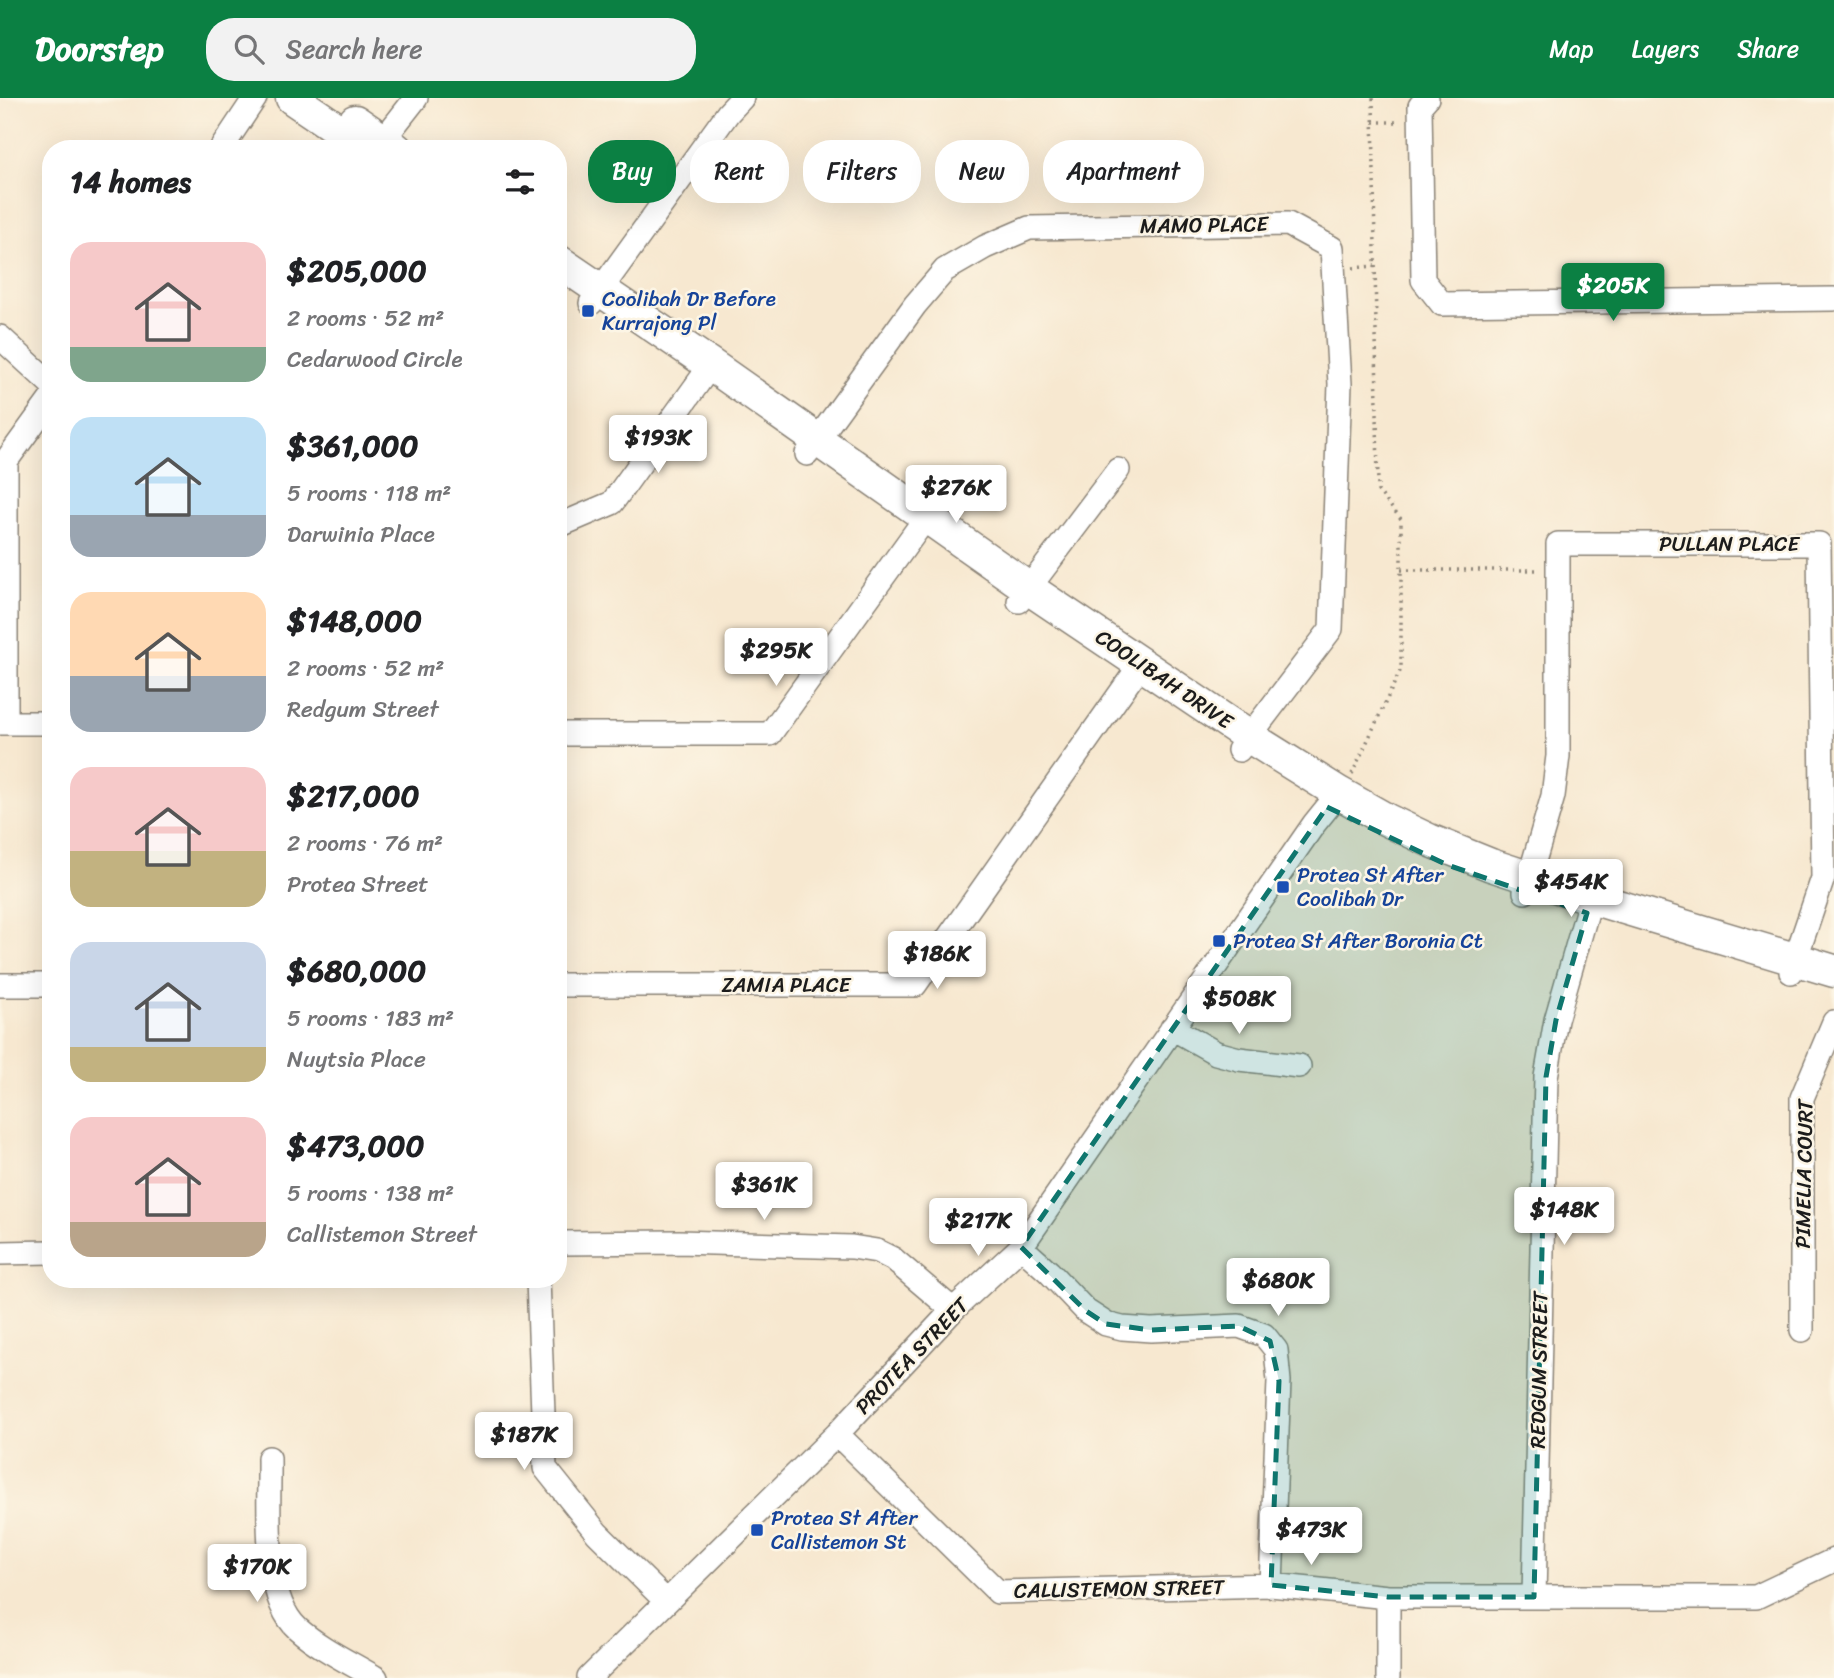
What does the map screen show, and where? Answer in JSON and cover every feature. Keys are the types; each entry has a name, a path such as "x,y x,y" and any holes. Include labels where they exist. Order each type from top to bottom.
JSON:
{"main road":[{"path":"292,98 367,140"},
{"path":"322,98 372,140"},
{"name":"COOLIBAH DRIVE","path":"567,270 596,297 1023,594 1136,672 1333,800 1491,865 1527,885 1793,966 1834,971"},
{"name":"COOLIBAH DRIVE","path":"567,284 596,297"},
{"name":"COOLIBAH DRIVE","path":"1793,966 1834,987"}],"street":[{"path":"227,140 256,98"},
{"path":"385,140 416,98"},
{"path":"596,297 728,113 742,98"},
{"path":"1427,98 1420,106 1423,280 1442,303 1834,299"},
{"name":"MAMO PLACE","path":"812,447 915,305 945,270 985,247 1029,228 1288,224 1332,248 1340,384 1331,629 1244,743"},
{"path":"0,337 42,376"},
{"path":"567,522 612,503 706,372"},
{"path":"42,411 6,461 3,723 42,723"},
{"path":"1023,594 1118,470"},
{"path":"567,734 770,734 923,523"},
{"name":"PULLAN PLACE","path":"1527,885 1553,796 1558,756 1558,544 1819,544 1823,878 1793,966"},
{"name":"ZAMIA PLACE","path":"567,985 915,985 1136,672"},
{"name":"PROTEA STREET","path":"589,1678 837,1434 953,1310 1021,1247 1333,800"},
{"name":"REDGUM STREET","path":"1535,1597 1546,1077 1556,1020 1589,906"},
{"path":"0,985 42,985"},
{"name":"PIMELIA COURT","path":"1802,1330 1802,1098 1834,1022"},
{"path":"1172,1028 1216,1053 1239,1059 1299,1066"},
{"path":"567,1243 679,1242 852,1247 877,1251 893,1259 953,1310"},
{"path":"1021,1247 1086,1311 1106,1324 1122,1328 1151,1329 1239,1326 1264,1335 1270,1341 1276,1350 1279,1381 1271,1585"},
{"path":"0,1253 42,1252"},
{"path":"538,1288 545,1468 597,1533 666,1601"},
{"name":"CALLISTEMON STREET","path":"837,1434 998,1592 1271,1585 1388,1597 1756,1597 1834,1560"},
{"path":"269,1458 270,1555 281,1607 297,1628 376,1678"},
{"path":"1388,1597 1388,1678"}],"path":[{"path":"1333,800 1350,779 1401,670 1401,519 1378,491 1373,98"},
{"path":"1373,122 1420,122"},
{"path":"1401,570 1558,570"}],"highlighted area":[{"path":"1327,807 1445,864 1587,913 1556,1020 1546,1077 1534,1597 1388,1597 1271,1585 1279,1381 1270,1341 1239,1326 1151,1330 1106,1324 1086,1311 1021,1247"}],"place":[{"name":"Coolibah Dr Before Kurrajong Pl","path":"588,311"},
{"name":"Protea St After Coolibah Dr","path":"1283,887"},
{"name":"Protea St After Boronia Ct","path":"1219,941"},
{"name":"Protea St After Callistemon St","path":"757,1530"}]}
